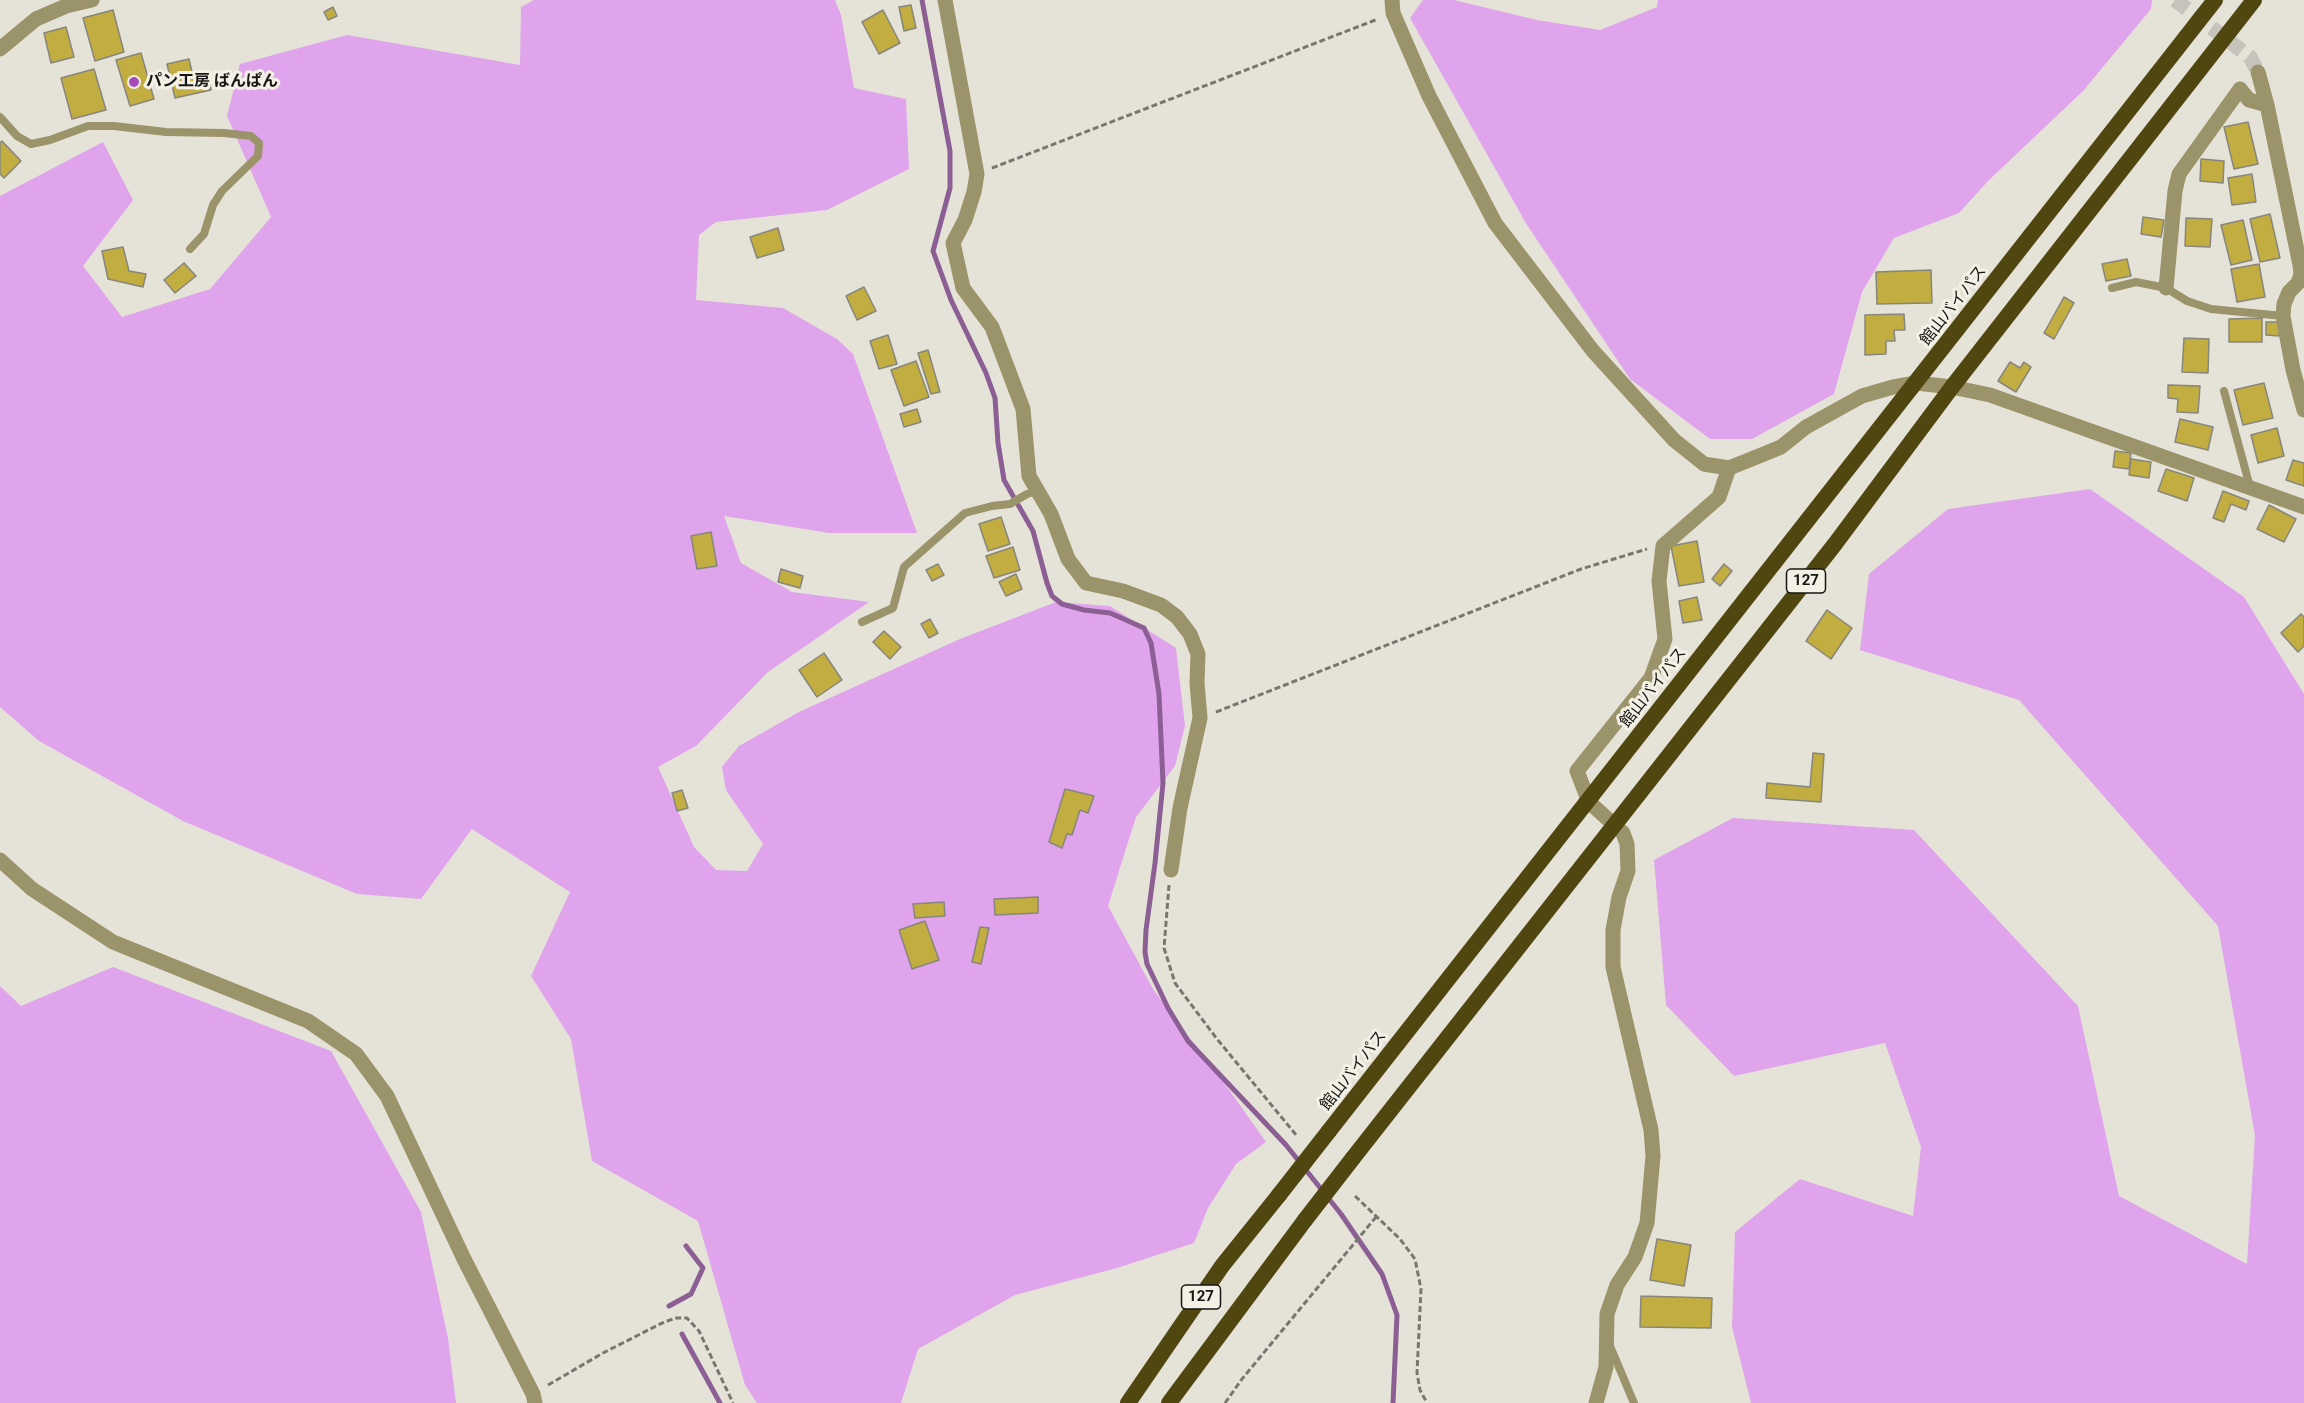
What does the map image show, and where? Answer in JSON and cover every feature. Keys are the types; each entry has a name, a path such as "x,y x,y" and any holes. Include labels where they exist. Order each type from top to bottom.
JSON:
{"highway":[{"name":"館山バイパス","path":"1128,1403 1222,1266 1589,802 2215,0"},
{"name":"127","path":"1169,1403 1305,1220 1835,544 1952,387 2254,0"}],"street":[{"path":"0,49 36,19 66,6 92,0"},
{"path":"945,0 977,174 965,220 953,243 963,288 992,327 1023,409 1029,476 1033,493 1051,513 1068,559 1086,583 1123,591 1161,605 1177,617 1190,634 1198,654 1197,683 1200,718 1180,808 1171,870"},
{"path":"1393,6 1428,96 1495,223 1593,351 1674,440 1704,464 1729,468 1781,447 1806,427 1862,396 1916,383 1952,387 1990,395 2304,507"},
{"path":"2258,72 2300,265 2301,274 2298,283 2289,292 2284,304 2283,316 2299,368 2304,410"},
{"path":"2166,288 2175,191 2179,174 2241,89 2249,100 2267,105"},
{"path":"1596,1403 1606,1367 1607,1314 1617,1285 1635,1257 1647,1223 1653,1156 1651,1130 1613,967 1614,930 1619,897 1628,871 1627,844 1623,833 1616,825 1589,802 1577,771 1651,678 1665,639 1659,580 1663,546 1719,497 1729,468"},
{"path":"0,860 33,889 112,942 308,1021 356,1054 387,1096 464,1259 534,1398"}],"lane":[{"path":"0,117 16,136 31,144 50,140 88,126 251,136 259,143 258,156 222,191 213,205 204,234 190,249"},
{"path":"2112,288 2136,282 2166,288 2187,301 2211,309 2283,316"},
{"path":"2224,391 2250,488"},
{"path":"862,622 893,608 904,567 965,513 1010,504 1033,493"},
{"path":"1605,1335 1634,1403"}],"path":[{"path":"977,174 1393,6"},
{"path":"1200,718 1581,569 1640,550 1663,546"},
{"path":"1171,870 1164,948 1175,983 1217,1039 1297,1136"},
{"path":"1355,1196 1400,1239 1415,1259 1421,1289 1417,1373 1420,1390 1427,1403"},
{"path":"1225,1403 1242,1379 1376,1217"},
{"path":"534,1398 603,1353 660,1324 675,1318 687,1318 699,1331 733,1403"}],"shaded area":[{"path":"534,0 835,0 841,15 854,88 906,99 909,169 827,210 716,222 699,235 696,300 783,308 837,339 853,354 917,533 829,533 724,516 741,563 792,592 869,602 768,672 696,746 658,767 694,847 716,870 747,871 763,844 726,790 722,767 739,746 799,712 960,639 1056,602 1110,606 1176,648 1185,726 1175,766 1136,817 1108,906 1153,989 1266,1142 1236,1164 1208,1208 1194,1243 1117,1268 1015,1295 918,1349 901,1403 757,1403 745,1385 698,1221 592,1161 571,1039 531,976 570,892 472,829 421,899 357,894 183,821 39,741 0,707 0,196 103,142 133,200 83,266 122,317 210,289 271,217 227,116 240,64 347,35 520,65 521,7"},
{"path":"1423,0 1454,0 1537,20 1600,30 1657,7 1658,0 2152,0 2151,9 2083,91 1988,181 1959,213 1894,238 1862,292 1834,394 1752,439 1710,439 1630,379 1527,225 1410,18"},
{"path":"2090,489 2244,597 2304,694 2304,1403 1751,1403 1732,1327 1735,1232 1800,1179 1913,1216 1921,1147 1885,1043 1734,1076 1666,1005 1654,860 1733,818 1914,830 2078,1006 2119,1196 2247,1264 2255,1135 2218,926 2019,700 1860,650 1869,574 1948,509"},
{"path":"113,967 331,1051 421,1212 448,1338 456,1403 0,1403 0,986 21,1006"}],"building":[{"path":"911,5 916,28 904,31 899,7"},
{"path":"333,7 337,16 328,20 324,12"},
{"path":"113,10 124,52 95,61 83,18"},
{"path":"883,10 900,43 879,54 862,22"},
{"path":"66,27 74,57 51,63 44,33"},
{"path":"141,53 154,99 130,106 116,60"},
{"path":"189,59 194,81 208,77 211,90 175,98 167,64"},
{"path":"94,69 106,110 72,119 61,78"},
{"path":"2248,122 2258,164 2234,169 2224,127"},
{"path":"2,141 21,161 4,178 0,174 0,143"},
{"path":"2201,159 2224,161 2223,183 2200,181"},
{"path":"2252,174 2256,202 2232,205 2228,178"},
{"path":"2270,214 2280,258 2260,262 2250,219"},
{"path":"2143,217 2164,220 2161,237 2141,234"},
{"path":"2186,218 2212,219 2210,247 2185,246"},
{"path":"2243,220 2252,260 2231,265 2221,225"},
{"path":"778,228 784,250 757,258 750,237"},
{"path":"123,247 129,271 146,274 143,287 108,279 102,251"},
{"path":"2127,259 2131,276 2106,281 2102,264"},
{"path":"184,263 196,276 175,293 164,280"},
{"path":"2259,264 2265,297 2237,302 2231,269"},
{"path":"1931,270 1932,303 1877,304 1876,272"},
{"path":"864,287 876,311 857,320 846,296"},
{"path":"2064,297 2074,303 2054,339 2044,333"},
{"path":"1904,314 1905,330 1894,330 1895,341 1886,341 1886,354 1865,355 1865,315"},
{"path":"2262,318 2262,342 2229,342 2229,319"},
{"path":"2266,322 2280,322 2279,336 2266,335"},
{"path":"888,335 897,364 879,369 870,341"},
{"path":"2184,338 2209,339 2208,373 2182,372"},
{"path":"928,350 940,392 931,394 918,353"},
{"path":"916,361 929,397 904,406 891,370"},
{"path":"2010,362 2020,368 2024,362 2031,367 2016,392 1998,381"},
{"path":"2264,383 2273,418 2243,425 2234,390"},
{"path":"2168,385 2200,386 2198,413 2177,412 2178,399 2168,398"},
{"path":"917,409 921,422 904,427 900,414"},
{"path":"2180,419 2213,427 2208,450 2175,442"},
{"path":"2277,428 2284,456 2258,463 2251,435"},
{"path":"2115,451 2131,453 2129,469 2113,467"},
{"path":"2131,459 2151,462 2149,478 2129,475"},
{"path":"2293,460 2304,463 2304,486 2286,480"},
{"path":"2166,469 2194,478 2187,501 2158,491"},
{"path":"2223,491 2249,501 2246,510 2231,504 2224,522 2213,518"},
{"path":"2269,505 2296,519 2284,542 2257,529"},
{"path":"1001,517 1010,544 988,551 979,524"},
{"path":"711,532 717,566 697,569 691,536"},
{"path":"1697,541 1704,582 1679,586 1671,546"},
{"path":"1013,547 1020,570 994,578 986,556"},
{"path":"938,564 944,575 932,581 926,570"},
{"path":"1724,564 1732,571 1720,586 1712,579"},
{"path":"781,569 803,576 800,588 778,582"},
{"path":"1016,574 1022,589 1006,596 999,582"},
{"path":"1697,597 1702,620 1683,623 1679,601"},
{"path":"1827,610 1852,628 1831,659 1806,641"},
{"path":"2301,614 2304,617 2304,646 2298,652 2281,633"},
{"path":"930,619 938,633 929,638 921,624"},
{"path":"884,631 901,647 890,659 873,642"},
{"path":"824,653 842,680 817,697 799,670"},
{"path":"1813,753 1824,754 1821,802 1766,798 1767,783 1810,787"},
{"path":"1065,789 1094,796 1088,813 1080,810 1072,835 1067,834 1062,848 1049,842"},
{"path":"682,790 688,808 677,811 672,793"},
{"path":"1038,897 1038,913 995,915 994,899"},
{"path":"944,902 945,916 915,918 913,904"},
{"path":"925,921 939,960 912,969 899,930"},
{"path":"980,927 989,928 981,964 972,962"},
{"path":"1657,1239 1691,1245 1684,1286 1650,1280"},
{"path":"1641,1296 1712,1298 1711,1328 1640,1327"}],"waterway":[{"path":"922,0 950,151 950,188 933,251 951,300 986,373 995,398 998,443 1004,480 1033,531 1052,596 1062,604 1084,610 1110,613 1144,628 1151,643 1159,694 1163,783 1146,930 1147,964 1168,1008 1188,1041 1286,1145 1341,1214 1382,1274 1397,1315 1393,1403"},
{"path":"669,1306 691,1294 703,1268 686,1246"},
{"path":"682,1334 720,1403"}],"tunnel":[{"path":"2175,0 2250,57 2258,72"}],"place":[{"name":"パン工房 ばんぱん","path":"134,82"}]}
